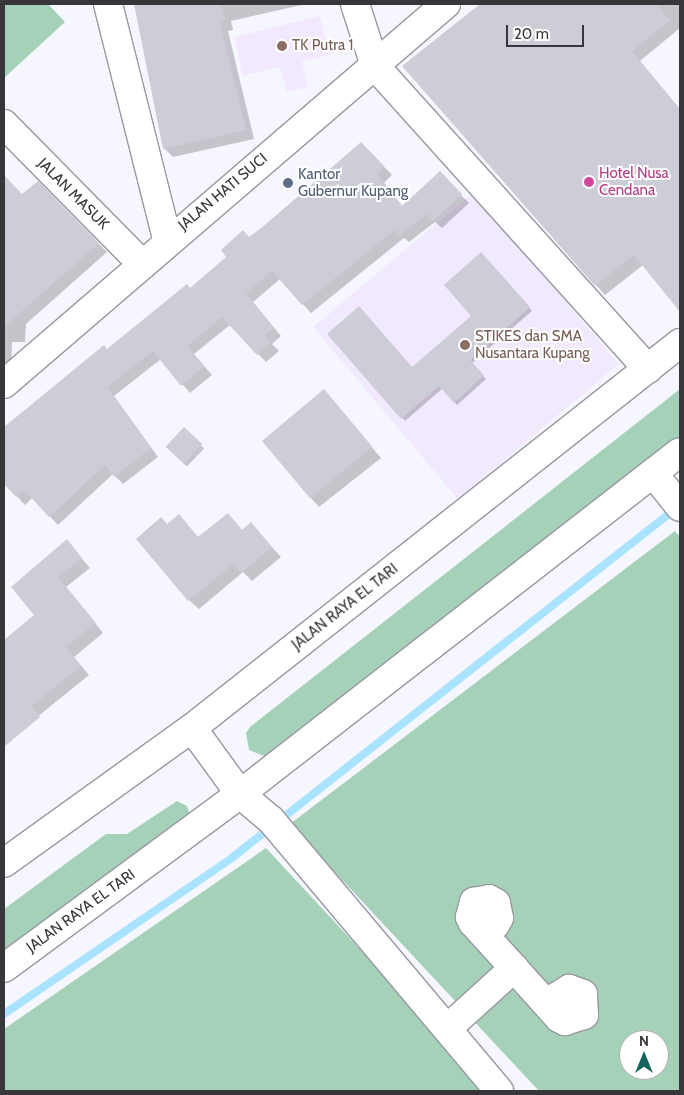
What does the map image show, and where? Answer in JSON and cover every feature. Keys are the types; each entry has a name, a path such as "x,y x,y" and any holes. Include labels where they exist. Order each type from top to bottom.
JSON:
{"main road":[{"path":"108,4 167,240"},
{"path":"355,4 375,66 648,369"},
{"name":"JALAN HATI SUCI","path":"4,384 167,240 446,4"},
{"name":"JALAN MASUK","path":"4,124 142,264"},
{"name":"JALAN RAYA EL TARI","path":"4,863 192,728 680,343"},
{"name":"JALAN RAYA EL TARI","path":"4,968 240,794 667,490 680,452"},
{"path":"192,728 240,794 271,820 449,1026 499,1091"},
{"path":"473,924 558,1018"},
{"path":"449,1026 514,968"}],"shaded area":[{"name":"TK Putra 1","path":"320,16 330,55 302,62 308,87 287,92 280,67 243,76 234,37"},
{"name":"STIKES dan SMA Nusantara Kupang","path":"474,192 619,364 458,499 313,327"}],"green space":[{"path":"4,4 48,4 65,22 4,78"},
{"path":"680,389 680,440 267,757 249,750 246,733 250,727"},
{"path":"675,531 680,537 680,1091 539,1091 290,824"},
{"path":"177,801 187,806 190,816 4,961 4,909 106,834 127,834"},
{"path":"266,848 472,1070 486,1091 4,1091 4,1029"}],"building":[{"path":"134,4 221,4 225,21 220,22 246,130 163,149"},
{"name":"Hotel Nusa Cendana","path":"480,4 656,4 670,20 632,51 680,110 680,312 634,255 595,286 402,66"},
{"path":"361,142 384,166 377,174 402,206 440,171 462,194 433,221 427,214 400,235 395,230 302,305 272,271 246,293 274,328 265,335 271,342 257,355 222,317 187,346 204,366 181,386 153,351 107,387 151,448 114,477 105,465 49,517 24,490 16,497 4,484 4,427 104,345 107,349 187,284 190,288 226,257 221,250 243,230 249,237 268,223"},
{"path":"4,175 22,194 38,181 99,243 4,327"},
{"path":"481,252 530,307 470,360 484,375 454,403 439,386 401,419 327,334 359,306 412,367 471,316 444,285"},
{"path":"324,389 372,446 310,499 262,441"},
{"path":"184,427 202,444 184,464 166,447"},
{"path":"228,513 242,530 251,522 272,547 241,573 233,564 188,601 136,539 161,517 167,524 179,514 198,537"},
{"path":"67,539 82,558 58,577 96,623 66,647 81,666 31,706 40,717 4,747 4,640 34,615 11,587"}],"waterway":[{"path":"4,1014 233,857 675,509"}],"place":[{"name":"TK Putra 1","path":"282,46"},
{"name":"Hotel Nusa Cendana","path":"589,182"},
{"name":"Kantor Gubernur Kupang","path":"288,183"},
{"name":"STIKES dan SMA Nusantara Kupang","path":"465,345"}]}
